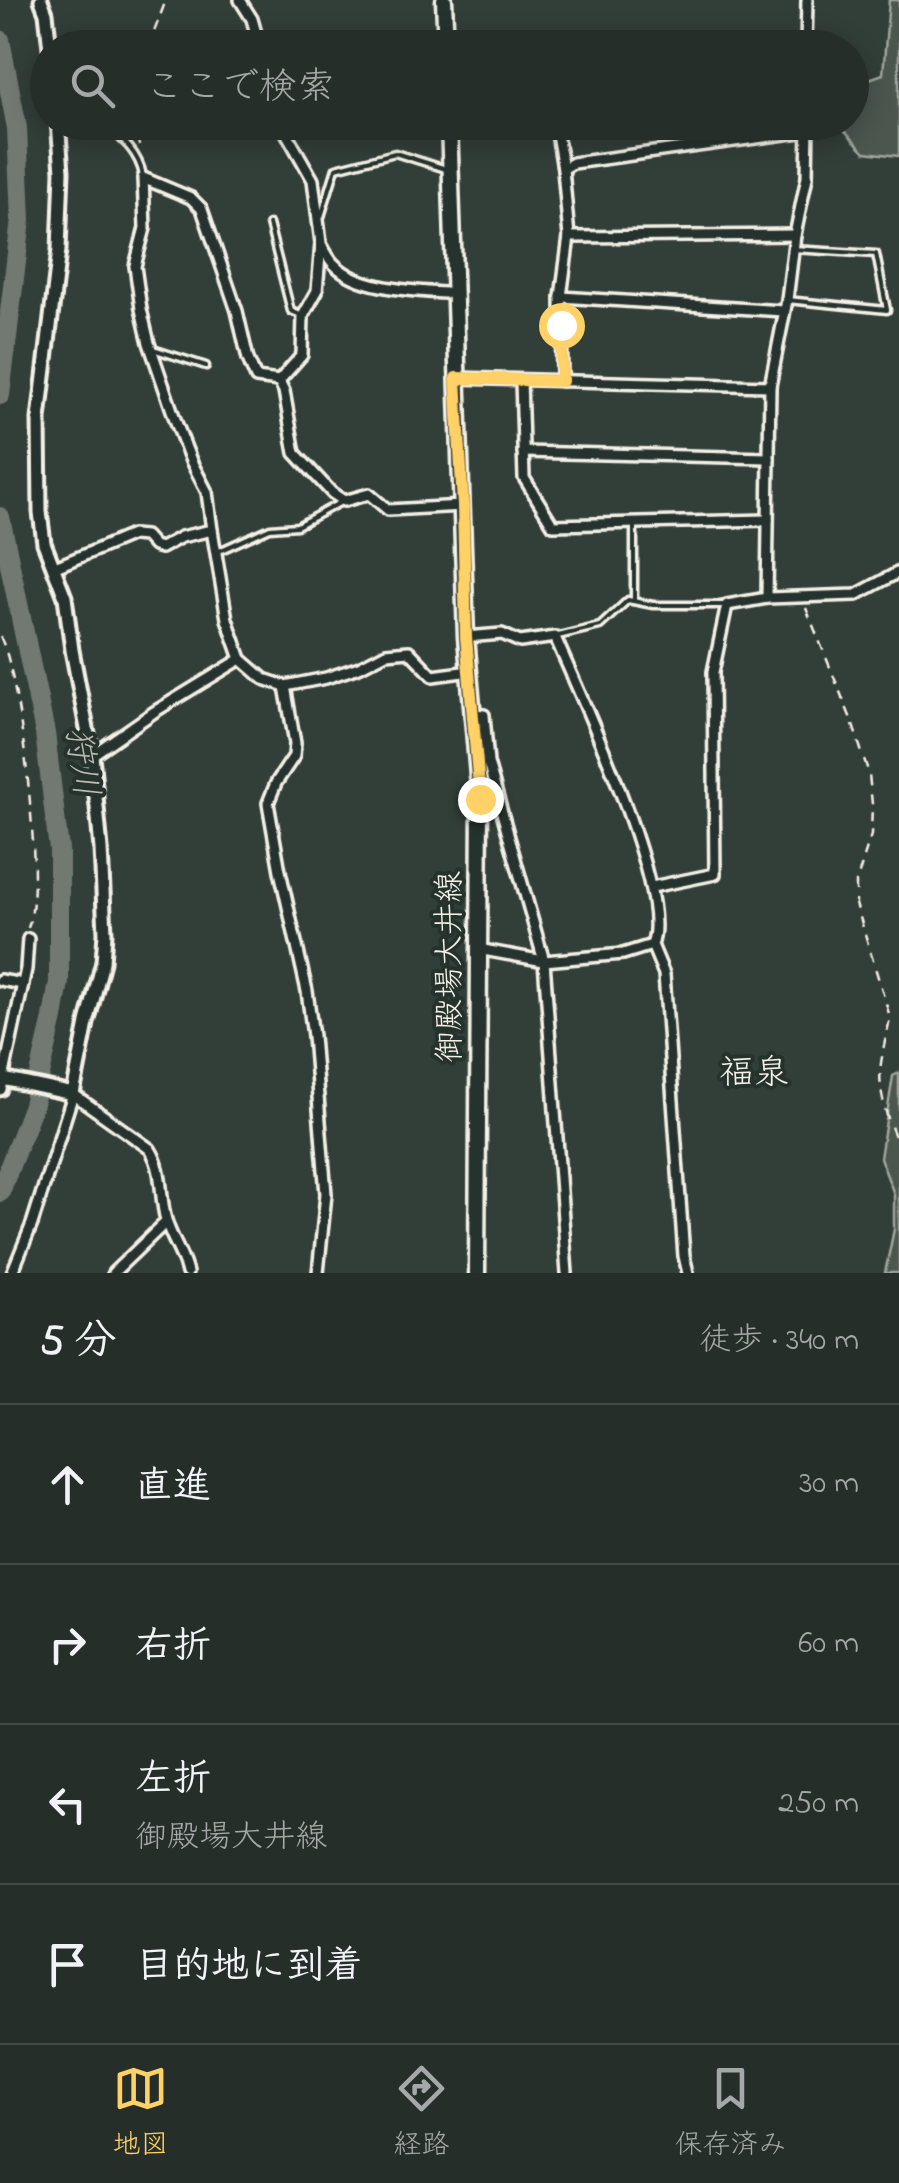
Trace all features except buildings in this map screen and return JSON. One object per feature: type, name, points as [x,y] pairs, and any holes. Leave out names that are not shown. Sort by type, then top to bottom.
[{"type":"main road","points":[[444,0],[445,30]]},
{"type":"main road","name":"御殿場大井線","points":[[450,140],[466,637],[480,799],[477,1273]]},
{"type":"street","points":[[41,0],[48,30]]},
{"type":"street","points":[[240,0],[255,30]]},
{"type":"street","points":[[806,30],[807,0]]},
{"type":"street","points":[[12,1273],[32,1224],[73,1094],[103,962],[105,932],[92,755],[66,597],[44,543],[40,512],[39,419],[58,250],[59,140]]},
{"type":"street","points":[[280,381],[302,355],[303,316],[317,291],[321,243],[312,180],[290,140]]},
{"type":"street","points":[[558,140],[569,237],[561,297],[562,381]]},
{"type":"street","points":[[563,169],[573,163],[723,140]]},
{"type":"street","points":[[768,598],[770,386],[807,178],[808,140]]},
{"type":"street","points":[[280,381],[256,378],[202,209],[190,198],[143,178],[145,228],[135,266],[140,309],[191,462],[207,492],[227,618],[241,660],[264,679],[285,686],[360,667],[386,653],[409,651],[433,676],[470,671]]},
{"type":"street","points":[[569,237],[795,235]]},
{"type":"street","points":[[321,243],[332,264],[352,278],[381,286],[456,294]]},
{"type":"street","points":[[561,297],[786,306]]},
{"type":"street","points":[[456,378],[770,386]]},
{"type":"street","points":[[520,380],[524,478],[553,525],[768,520]]},
{"type":"street","points":[[280,381],[295,453],[332,494],[344,500],[369,494],[388,510],[463,506]]},
{"type":"street","points":[[523,452],[769,458]]},
{"type":"street","points":[[53,568],[132,536],[144,536],[160,548],[181,537],[212,530]]},
{"type":"street","points":[[652,887],[715,874],[713,672],[727,605],[768,598],[856,595],[899,572]]},
{"type":"street","points":[[466,637],[502,634],[520,642],[555,637],[632,822],[652,887],[656,935],[652,945],[664,974],[688,1273]]},
{"type":"street","points":[[92,755],[241,660]]},
{"type":"street","points":[[285,686],[294,756],[268,802],[313,1036],[326,1194],[318,1273]]},
{"type":"street","points":[[473,714],[484,716],[488,764],[544,962],[567,1273]]},
{"type":"street","points":[[28,933],[23,984],[1,1082],[73,1094],[150,1149],[158,1161],[166,1222],[187,1273]]},
{"type":"street","points":[[478,949],[544,962],[623,954],[652,945]]},
{"type":"street","points":[[0,980],[23,984]]},
{"type":"street","points":[[113,1273],[166,1222]]},
{"type":"lane","points":[[122,140],[140,160],[143,178]]},
{"type":"lane","points":[[319,226],[336,168],[395,153],[451,170]]},
{"type":"lane","points":[[269,224],[291,311],[303,316]]},
{"type":"lane","points":[[786,306],[887,310],[876,254],[793,249]]},
{"type":"lane","points":[[151,349],[206,366]]},
{"type":"lane","points":[[214,553],[270,528],[297,526],[344,500]]},
{"type":"lane","points":[[634,523],[634,602]]},
{"type":"lane","points":[[555,637],[600,626],[628,600],[653,605],[727,605]]},
{"type":"path","points":[[155,30],[166,0]]},
{"type":"path","points":[[138,140],[140,160]]},
{"type":"path","points":[[802,597],[851,719],[868,774],[872,804],[870,835],[856,883],[856,904],[890,1017],[880,1061],[882,1102],[899,1144]]},
{"type":"path","points":[[0,636],[22,725],[30,794],[34,877],[28,933]]},
{"type":"shaded area","points":[[889,0],[899,0],[899,156],[865,152],[854,140],[869,140],[869,79],[883,74]]},
{"type":"shaded area","points":[[899,1073],[899,1273],[885,1273],[894,1229],[894,1194],[880,1158],[893,1076]]},
{"type":"waterway","name":"狩川","points":[[0,40],[17,128],[21,220],[0,395]]},
{"type":"waterway","name":"狩川","points":[[0,517],[45,733],[59,850],[59,982],[53,1018],[33,1105],[0,1192]]},
{"type":"district","name":"福泉","points":[[754,1074]]},
{"type":"route","points":[[480,799],[466,637],[456,378],[562,381],[561,325]]}]
